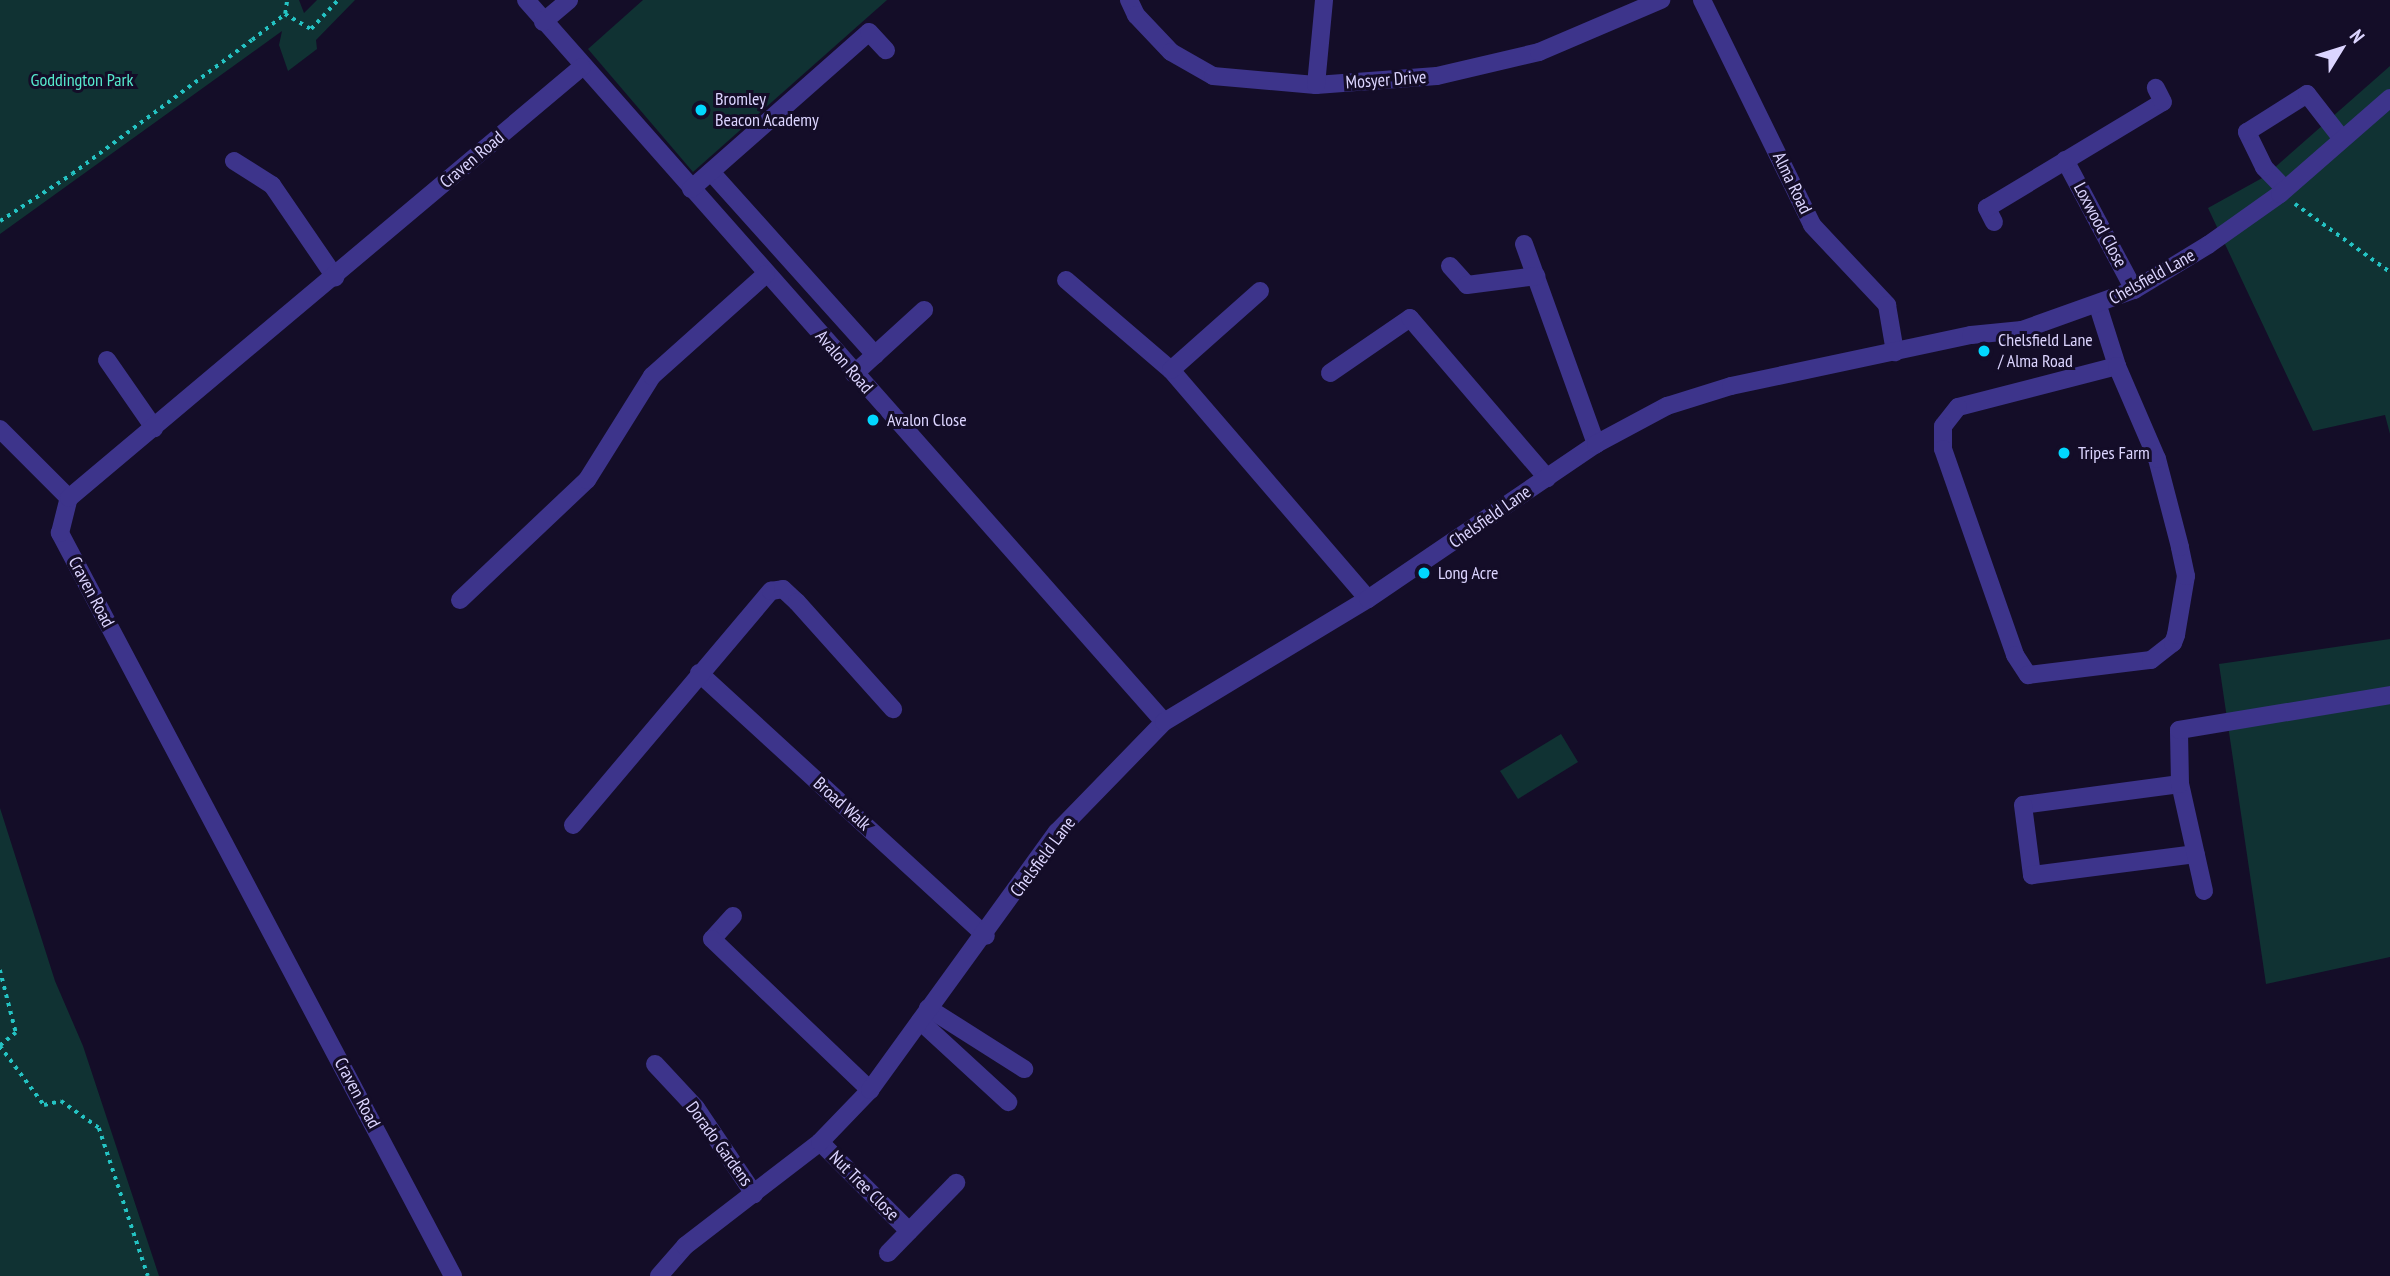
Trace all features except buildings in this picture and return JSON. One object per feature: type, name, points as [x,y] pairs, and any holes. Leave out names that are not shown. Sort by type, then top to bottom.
[{"type":"street","name":"Avalon Road","points":[[526,0],[582,67],[1164,722]]},
{"type":"street","points":[[543,22],[569,0]]},
{"type":"street","name":"Mosyer Drive","points":[[1129,0],[1136,15],[1171,52],[1213,76],[1316,85],[1437,76],[1539,52],[1661,0]]},
{"type":"street","points":[[1316,85],[1324,0]]},
{"type":"street","name":"Alma Road","points":[[1702,0],[1812,225],[1887,305],[1895,352]]},
{"type":"street","points":[[691,189],[869,32],[886,50]]},
{"type":"street","name":"Craven Road","points":[[453,1276],[60,533],[69,498],[582,67]]},
{"type":"street","points":[[1994,222],[1987,208],[2162,102],[2156,88]]},
{"type":"street","points":[[2283,191],[2264,167],[2247,132],[2307,94],[2342,139]]},
{"type":"street","name":"Chelsfield Lane","points":[[659,1276],[685,1246],[820,1142],[870,1090],[986,936],[1057,832],[1164,722],[1368,599],[1597,444],[1667,405],[1731,386],[1895,352],[2022,330],[2098,306],[2134,290],[2208,246],[2283,191],[2390,98]]},
{"type":"street","name":"Loxwood Close","points":[[2065,160],[2134,290]]},
{"type":"street","points":[[234,161],[271,185],[335,277]]},
{"type":"street","points":[[711,172],[875,355]]},
{"type":"street","points":[[1524,244],[1597,444]]},
{"type":"street","points":[[1450,266],[1467,285],[1536,276]]},
{"type":"street","points":[[460,600],[587,480],[652,376],[766,274]]},
{"type":"street","points":[[1066,280],[1171,370],[1368,599]]},
{"type":"street","points":[[1171,370],[1260,291]]},
{"type":"street","points":[[2098,306],[2117,366],[2157,459],[2180,547],[2186,576],[2176,635],[2158,656],[2129,666],[2028,675],[2015,655],[1943,449],[1943,426],[1958,407],[2117,366]]},
{"type":"street","points":[[854,374],[924,310]]},
{"type":"street","points":[[1331,373],[1410,318],[1547,478]]},
{"type":"street","points":[[107,360],[154,428]]},
{"type":"street","points":[[0,429],[69,498]]},
{"type":"street","points":[[573,825],[771,591],[783,589],[797,602],[893,709]]},
{"type":"street","name":"Broad Walk","points":[[699,673],[986,936]]},
{"type":"street","points":[[2204,891],[2180,784],[2179,730],[2390,695]]},
{"type":"street","points":[[2180,784],[2023,805],[2032,875],[2196,854]]},
{"type":"street","points":[[733,916],[712,939],[870,1090]]},
{"type":"street","points":[[924,1015],[1024,1069]]},
{"type":"street","points":[[924,1015],[1008,1102]]},
{"type":"street","name":"Dorado Gardens","points":[[655,1065],[696,1108],[754,1194]]},
{"type":"street","name":"Nut Tree Close","points":[[820,1142],[909,1231]]},
{"type":"street","name":"Nut Tree Close","points":[[888,1253],[956,1183]]},
{"type":"path","points":[[0,220],[72,174],[285,15],[287,0]]},
{"type":"path","points":[[285,15],[311,29],[338,0]]},
{"type":"path","points":[[2283,191],[2390,272]]},
{"type":"path","points":[[0,970],[16,1032],[1,1046],[44,1105],[61,1101],[99,1128],[148,1276]]},
{"type":"green space","name":"Goddington Park","points":[[0,0],[299,0],[304,13],[317,0],[355,0],[316,40],[317,49],[288,71],[279,45],[282,31],[0,234]]},
{"type":"green space","name":"Bromley Beacon Academy","points":[[643,0],[887,0],[693,172],[588,49]]},
{"type":"green space","points":[[2390,66],[2390,434],[2385,415],[2313,431],[2208,208],[2264,177]]},
{"type":"green space","points":[[2390,639],[2390,957],[2266,984],[2219,664]]},
{"type":"green space","points":[[1561,734],[1578,762],[1518,799],[1500,771]]},
{"type":"green space","points":[[0,808],[55,981],[83,1046],[159,1276],[0,1276]]},
{"type":"place","name":"Bromley Beacon Academy","points":[[701,110]]},
{"type":"place","name":"Chelsfield Lane / Alma Road","points":[[1984,351]]},
{"type":"place","name":"Avalon Close","points":[[873,420]]},
{"type":"place","name":"Tripes Farm","points":[[2064,453]]},
{"type":"place","name":"Long Acre","points":[[1424,573]]}]
